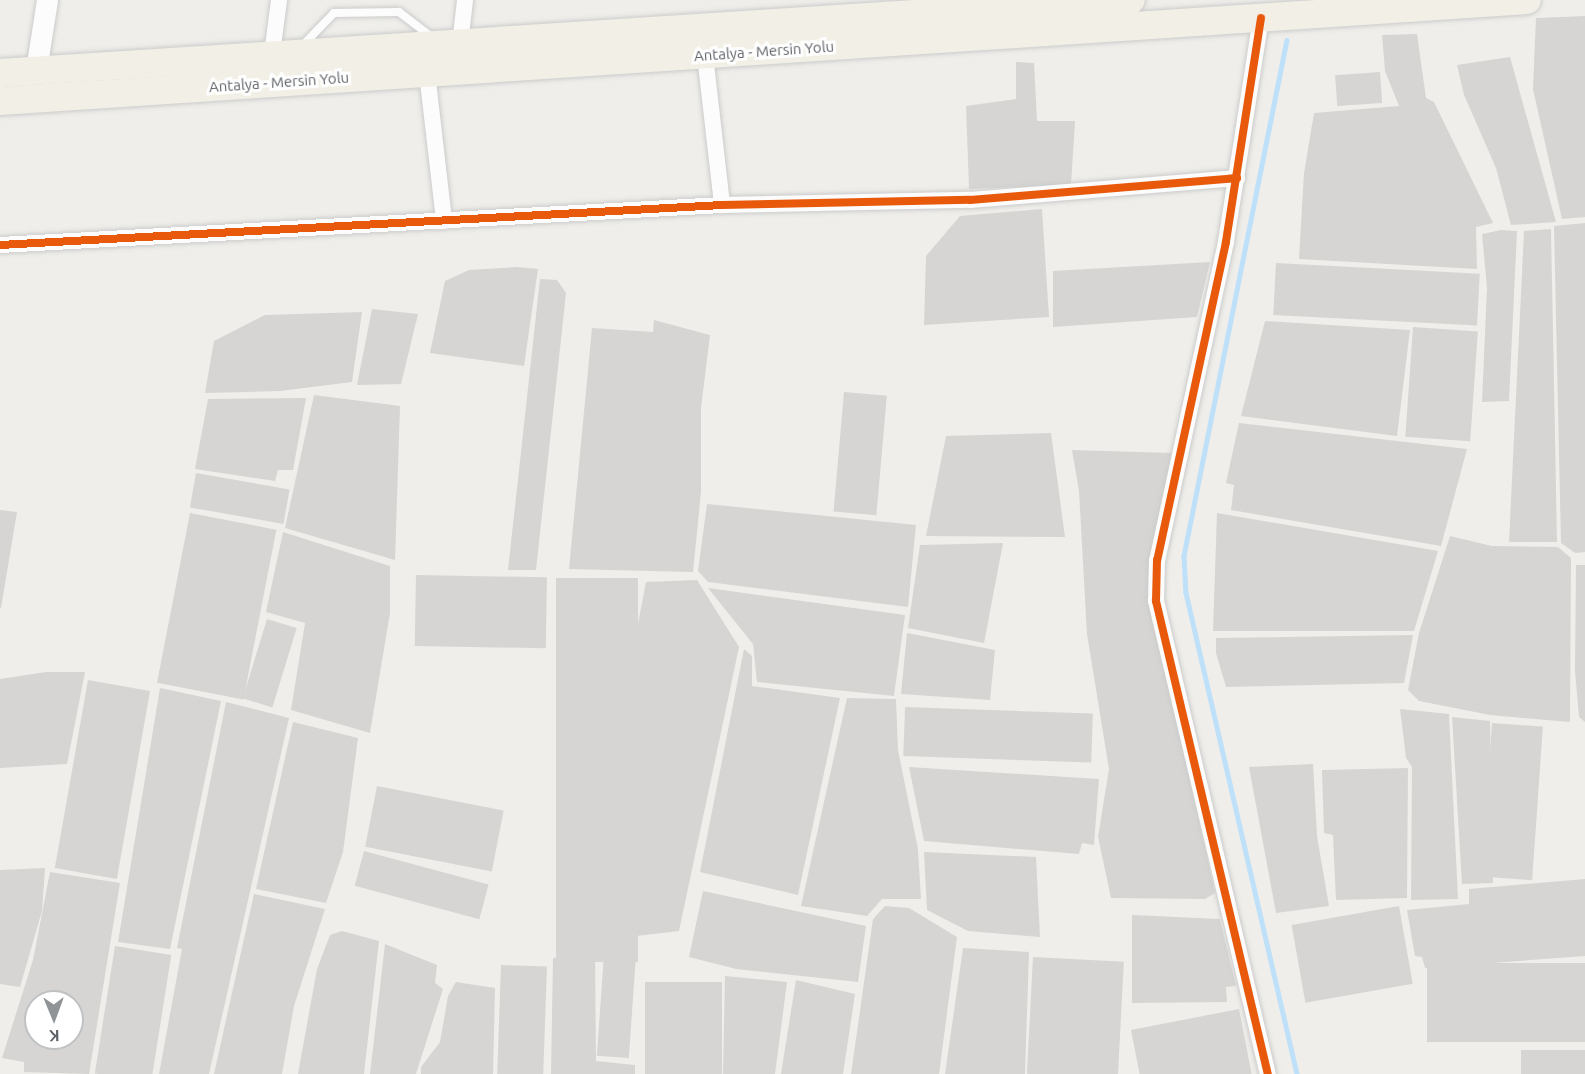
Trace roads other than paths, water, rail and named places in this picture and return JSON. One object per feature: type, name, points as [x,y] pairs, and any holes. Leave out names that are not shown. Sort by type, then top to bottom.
[{"type":"highway","name":"Antalya - Mersin Yolu","points":[[0,73],[283,53],[452,44],[938,6],[1131,0]]},
{"type":"highway","name":"Antalya - Mersin Yolu","points":[[0,101],[1527,0]]},
{"type":"highway","points":[[271,83],[283,53]]},
{"type":"highway","points":[[0,78],[36,70]]},
{"type":"street","points":[[36,70],[47,0]]},
{"type":"street","points":[[279,0],[283,53]]},
{"type":"street","points":[[452,44],[465,0]]},
{"type":"street","points":[[1261,18],[1237,178],[1157,560],[1156,602],[1268,1074]]},
{"type":"street","points":[[705,55],[722,205]]},
{"type":"street","points":[[427,73],[444,221]]},
{"type":"street","points":[[0,245],[722,205],[970,200],[1237,178]]},
{"type":"lane","points":[[283,53],[334,13],[399,12],[452,44]]},
{"type":"waterway","points":[[1287,40],[1184,556],[1186,593],[1297,1074]]}]
